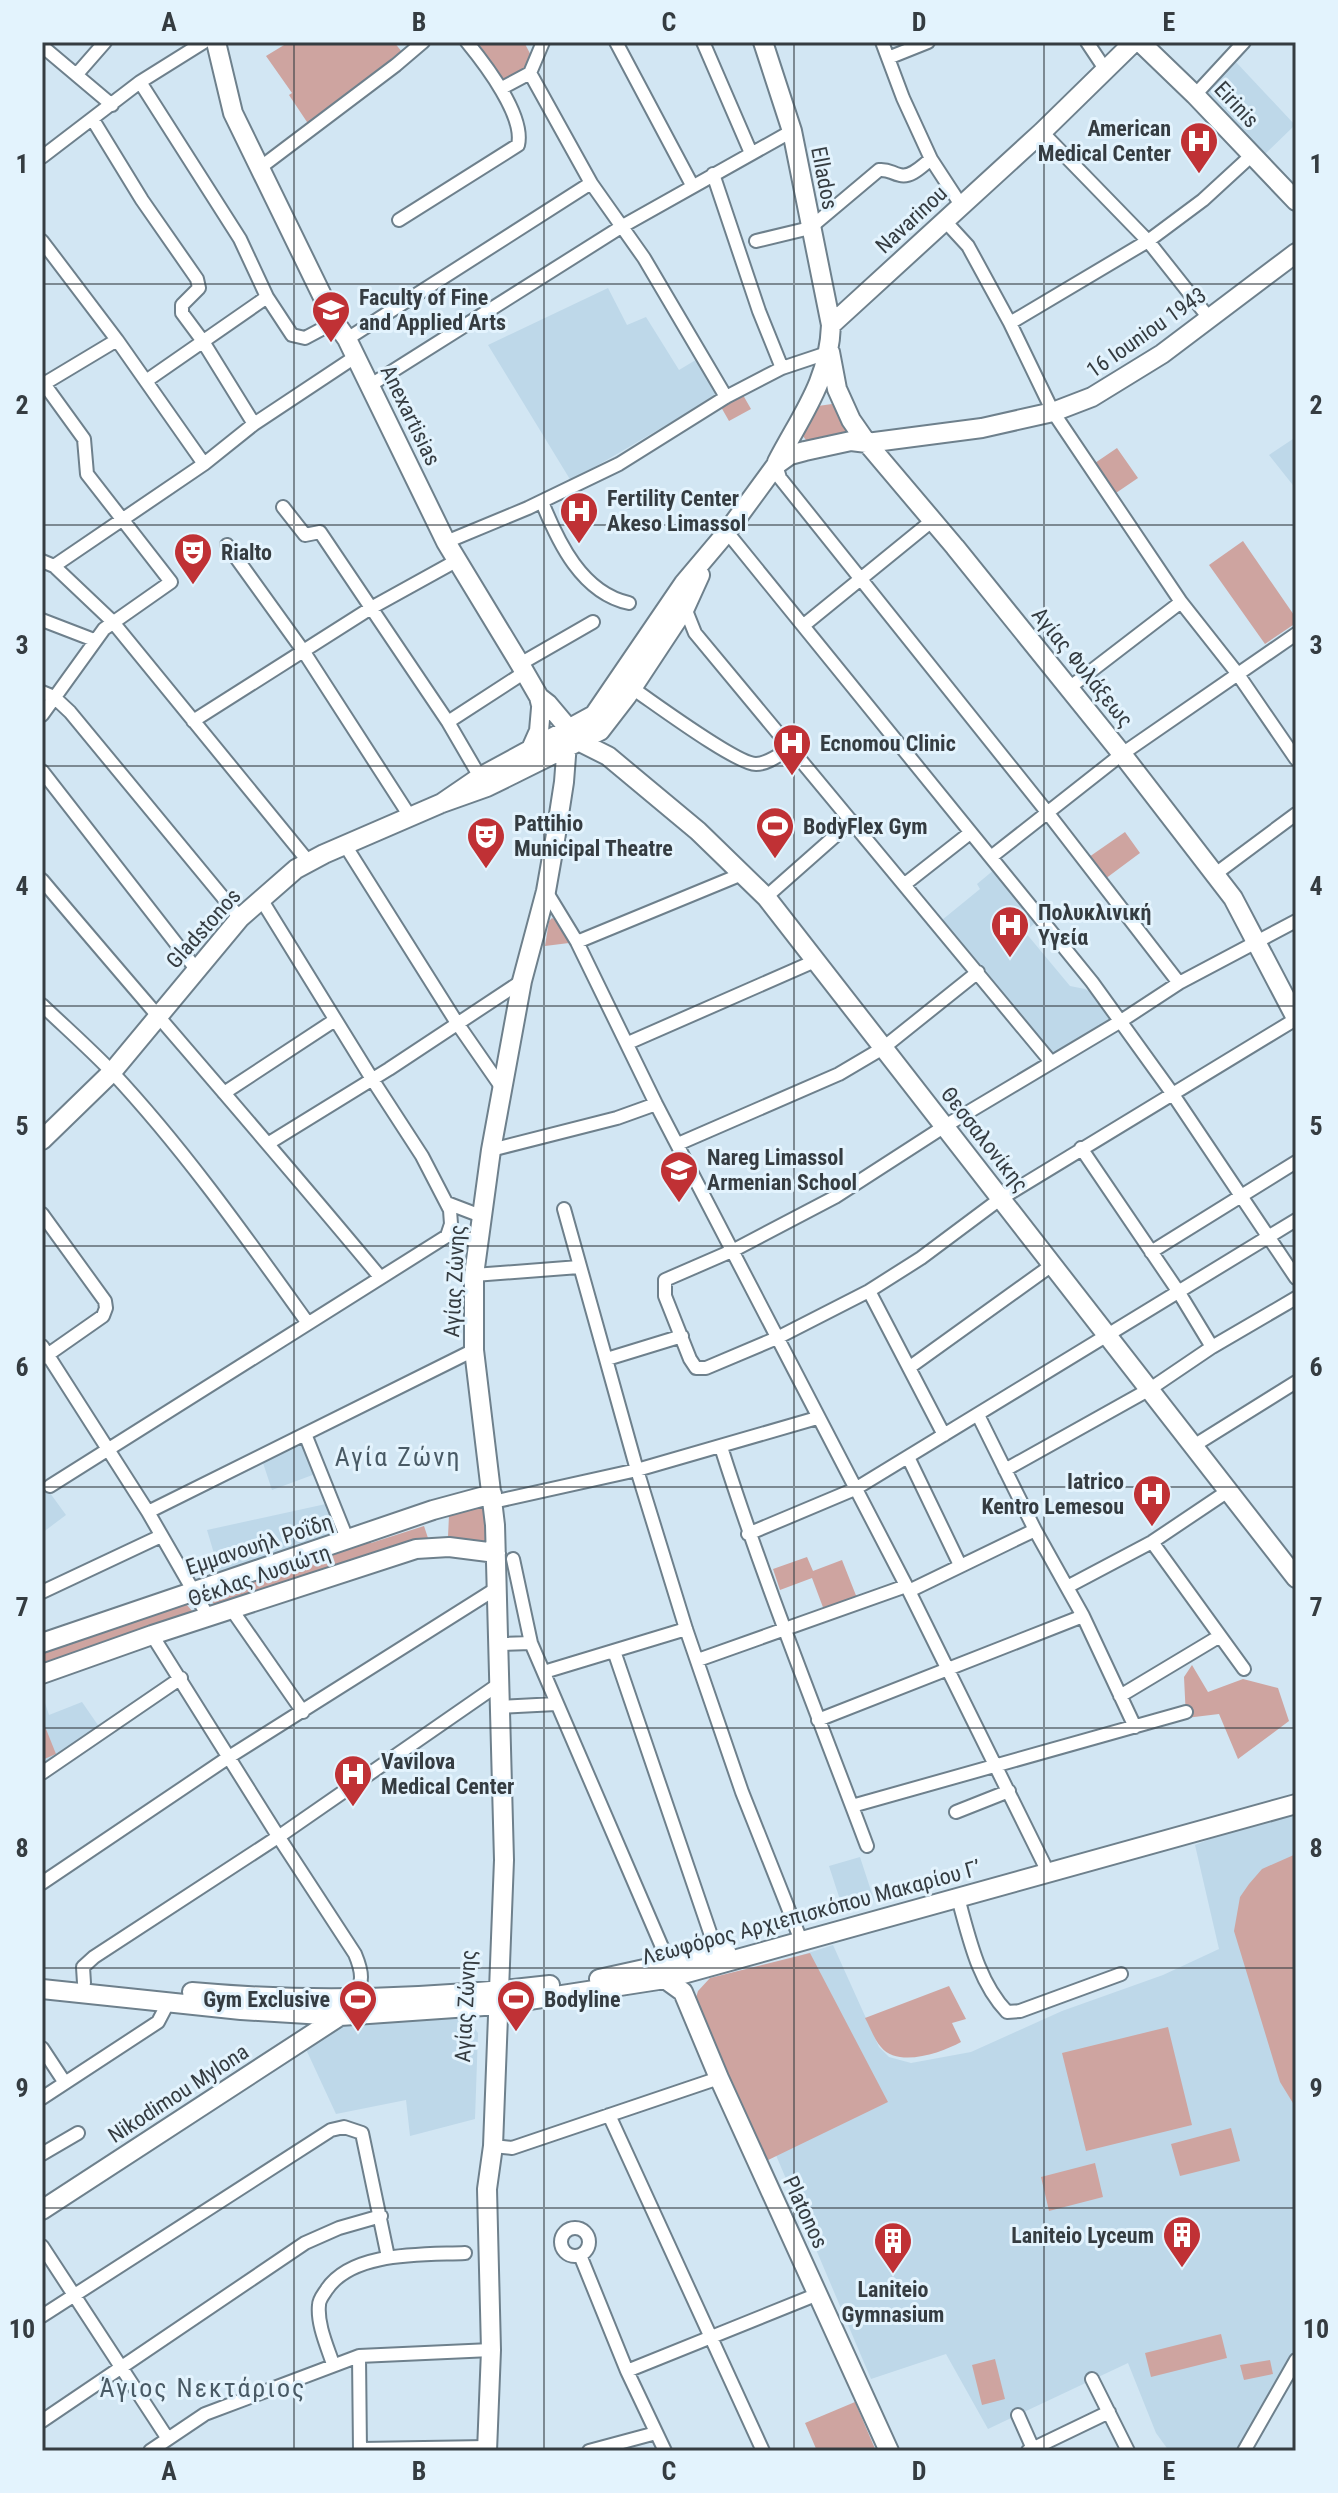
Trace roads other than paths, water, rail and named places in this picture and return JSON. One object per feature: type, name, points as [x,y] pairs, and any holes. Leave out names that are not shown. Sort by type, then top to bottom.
[{"type":"main road","name":"Ellados","points":[[763,42],[792,131],[831,325]]},
{"type":"main road","name":"Navarinou","points":[[831,325],[1042,132],[1134,42]]},
{"type":"main road","name":"Eirinis","points":[[1140,42],[1296,201]]},
{"type":"main road","name":"Anexartisias","points":[[221,47],[233,113],[335,322],[347,339],[456,561],[523,668],[540,703],[548,704],[567,739]]},
{"type":"main road","name":"16 Iouniou 1943","points":[[867,443],[974,429],[1053,412],[1092,397],[1162,354],[1296,253]]},
{"type":"main road","points":[[776,465],[817,388],[830,352],[831,325]]},
{"type":"main road","name":"Αγίας Φυλάξεως","points":[[830,352],[833,375],[843,404],[867,443],[1069,688],[1233,898],[1296,1018]]},
{"type":"main road","points":[[776,465],[790,455],[805,451],[851,441],[867,443]]},
{"type":"main road","name":"Gladstonos","points":[[567,739],[600,709],[684,583],[727,532],[776,465]]},
{"type":"main road","name":"Gladstonos","points":[[442,803],[480,777],[567,739],[600,731],[685,608],[697,583],[703,560]]},
{"type":"main road","points":[[540,703],[535,755],[555,763],[564,782]]},
{"type":"main road","points":[[564,782],[573,763],[580,758],[608,756],[602,747],[600,731]]},
{"type":"main road","name":"Θεσσαλονίκης","points":[[567,739],[608,756],[698,831],[766,897],[1296,1578]]},
{"type":"main road","name":"Αγίας Ζώνης","points":[[488,2174],[482,2150],[504,1860],[497,1588],[505,1556],[492,1498],[474,1350],[474,1275],[491,1150],[522,981],[546,891],[564,782],[567,739]]},
{"type":"main road","name":"Gladstonos","points":[[42,1140],[112,1072],[240,918],[277,883],[308,861],[442,803],[487,787],[535,755]]},
{"type":"main road","name":"Εμμανουήλ Ροΐδη","points":[[42,1643],[433,1510],[492,1498]]},
{"type":"main road","points":[[433,1510],[433,1547]]},
{"type":"main road","name":"Θέκλας Λυσιώτη","points":[[42,1674],[382,1558],[433,1547],[505,1556]]},
{"type":"main road","name":"Λεωφόρος Αρχιεπισκόπου Μακαρίου Γ’","points":[[669,1970],[691,1972],[958,1898],[1296,1796]]},
{"type":"main road","name":"Λεωφόρος Αρχιεπισκόπου Μακαρίου Γ’","points":[[42,1989],[241,2010],[340,2016],[494,1999],[669,1970],[717,1953],[1044,1864],[1296,1804]]},
{"type":"main road","points":[[669,1970],[683,1992]]},
{"type":"main road","points":[[683,1992],[691,1972]]},
{"type":"main road","name":"Λεωφόρος Αρχιεπισκόπου Μακαρίου Γ’","points":[[42,1978],[244,1997],[494,1999]]},
{"type":"main road","name":"Platonos","points":[[683,1992],[889,2451]]},
{"type":"main road","name":"Αγίας Ζώνης","points":[[487,2449],[491,2350],[488,2174],[493,2146],[494,1999]]},
{"type":"main road","points":[[294,2013],[301,2030],[294,2046]]},
{"type":"main road","name":"Nikodimou Mylona","points":[[42,2210],[340,2016]]},
{"type":"street","points":[[77,74],[105,42]]},
{"type":"street","points":[[42,157],[140,82],[204,42]]},
{"type":"street","points":[[261,167],[423,42]]},
{"type":"street","points":[[399,220],[518,145],[520,136],[502,88],[467,42]]},
{"type":"street","points":[[502,88],[530,73],[543,42]]},
{"type":"street","points":[[616,42],[692,185]]},
{"type":"street","points":[[703,42],[751,153]]},
{"type":"street","points":[[882,42],[931,159],[961,205]]},
{"type":"street","points":[[888,58],[928,42]]},
{"type":"street","points":[[1087,42],[1105,69]]},
{"type":"street","points":[[1195,95],[1244,42]]},
{"type":"street","points":[[42,46],[112,105]]},
{"type":"street","points":[[530,73],[591,183],[644,258],[726,397]]},
{"type":"street","points":[[140,82],[240,239],[267,297],[292,335],[305,338],[335,322]]},
{"type":"street","points":[[93,120],[142,200],[197,279],[199,288],[182,305],[182,313],[254,424]]},
{"type":"street","points":[[369,386],[621,227],[792,131]]},
{"type":"street","points":[[1042,132],[1148,241],[1209,318]]},
{"type":"street","points":[[1010,323],[1148,241],[1203,200],[1252,155]]},
{"type":"street","points":[[756,241],[810,228],[879,170],[910,175],[931,159]]},
{"type":"street","points":[[713,174],[759,311],[782,368]]},
{"type":"street","points":[[347,339],[591,183]]},
{"type":"street","points":[[945,221],[968,246],[1053,412],[1181,602],[1237,673],[1296,759]]},
{"type":"street","points":[[42,241],[117,340],[204,464]]},
{"type":"street","points":[[146,381],[267,297]]},
{"type":"street","points":[[42,715],[48,694],[112,621],[171,582],[87,474],[84,439],[43,383],[117,340]]},
{"type":"street","points":[[446,542],[542,502],[619,464],[726,397],[782,368],[830,352]]},
{"type":"street","points":[[308,861],[112,621],[48,564],[122,520],[204,464],[254,424],[355,357]]},
{"type":"street","points":[[776,465],[780,478],[1047,812],[1179,983]]},
{"type":"street","points":[[542,502],[549,520],[581,574],[618,601],[629,603]]},
{"type":"street","points":[[283,507],[305,535],[320,532],[448,722],[480,777]]},
{"type":"street","points":[[804,625],[933,520]]},
{"type":"street","points":[[727,532],[1121,1021],[1296,1278]]},
{"type":"street","points":[[227,545],[304,652],[411,818]]},
{"type":"street","points":[[193,721],[371,608],[456,561]]},
{"type":"street","points":[[1069,688],[1181,602]]},
{"type":"street","points":[[685,608],[695,633],[1051,1062]]},
{"type":"street","points":[[42,620],[94,640]]},
{"type":"street","points":[[448,722],[593,622]]},
{"type":"street","points":[[666,633],[695,633]]},
{"type":"street","points":[[991,857],[1122,754],[1296,634]]},
{"type":"street","points":[[632,688],[689,728],[748,762],[762,763],[790,748]]},
{"type":"street","points":[[48,694],[70,712],[240,918]]},
{"type":"street","points":[[42,771],[196,969]]},
{"type":"street","points":[[1214,875],[1296,814]]},
{"type":"street","points":[[766,897],[852,821]]},
{"type":"street","points":[[905,884],[970,833]]},
{"type":"street","points":[[345,845],[457,1023],[502,1088]]},
{"type":"street","points":[[577,942],[742,874]]},
{"type":"street","points":[[42,880],[380,1277]]},
{"type":"street","points":[[546,891],[577,942],[656,1104],[908,1588],[1044,1864]]},
{"type":"street","points":[[261,899],[422,1156],[447,1203],[451,1224],[447,1236]]},
{"type":"street","points":[[1296,921],[1179,983],[835,1197],[734,1250],[667,1279],[665,1296],[690,1359],[696,1368],[709,1367],[777,1338],[869,1291],[921,1258],[1000,1199],[1296,1018]]},
{"type":"street","points":[[628,1043],[815,961]]},
{"type":"street","points":[[678,1144],[839,1074],[883,1048],[978,972]]},
{"type":"street","points":[[269,1143],[522,981]]},
{"type":"street","points":[[42,1005],[112,1072],[207,1187],[307,1322]]},
{"type":"street","points":[[224,1093],[335,1020]]},
{"type":"street","points":[[491,1150],[617,1118],[656,1104]]},
{"type":"street","points":[[1081,1148],[1212,1347]]},
{"type":"street","points":[[1151,1252],[1296,1162]]},
{"type":"street","points":[[447,1203],[481,1216]]},
{"type":"street","points":[[564,1209],[637,1470],[686,1629],[742,1792],[798,1933]]},
{"type":"street","points":[[42,1214],[105,1301],[106,1308],[103,1316],[44,1353],[148,1512],[209,1618]]},
{"type":"street","points":[[748,1534],[855,1489],[1296,1220]]},
{"type":"street","points":[[50,1486],[447,1236],[460,1236],[478,1242]]},
{"type":"street","points":[[910,1367],[1052,1265]]},
{"type":"street","points":[[474,1275],[579,1267]]},
{"type":"street","points":[[869,1291],[944,1435]]},
{"type":"street","points":[[1005,1470],[1150,1389],[1212,1347],[1296,1298]]},
{"type":"street","points":[[607,1359],[682,1336]]},
{"type":"street","points":[[148,1512],[474,1350]]},
{"type":"street","points":[[1195,1445],[1296,1382]]},
{"type":"street","points":[[978,1415],[1035,1530],[1083,1616],[1135,1727]]},
{"type":"street","points":[[492,1498],[637,1470],[817,1418]]},
{"type":"street","points":[[305,1434],[348,1541]]},
{"type":"street","points":[[721,1447],[748,1534],[867,1846]]},
{"type":"street","points":[[908,1457],[960,1565]]},
{"type":"street","points":[[1067,1587],[1152,1542],[1228,1491]]},
{"type":"street","points":[[698,1660],[908,1588],[1035,1530]]},
{"type":"street","points":[[42,1592],[161,1536]]},
{"type":"street","points":[[1152,1542],[1244,1669]]},
{"type":"street","points":[[505,1556],[531,1643],[665,1954],[669,1970]]},
{"type":"street","points":[[42,1883],[229,1757],[497,1588]]},
{"type":"street","points":[[232,1610],[303,1712]]},
{"type":"street","points":[[818,1720],[1083,1616]]},
{"type":"street","points":[[544,1672],[686,1629]]},
{"type":"street","points":[[152,1635],[355,1954],[363,1982],[355,2000]]},
{"type":"street","points":[[1120,1696],[1220,1636]]},
{"type":"street","points":[[498,1644],[531,1643]]},
{"type":"street","points":[[614,1651],[717,1953]]},
{"type":"street","points":[[42,1773],[181,1678]]},
{"type":"street","points":[[84,1983],[83,1967],[94,1957],[278,1836],[499,1684]]},
{"type":"street","points":[[499,1707],[556,1704]]},
{"type":"street","points":[[852,1806],[1186,1712]]},
{"type":"street","points":[[956,1812],[1009,1791]]},
{"type":"street","points":[[958,1898],[976,1959],[999,2004],[1007,2012],[1020,2011],[1121,1974]]},
{"type":"street","points":[[42,2098],[158,2022],[169,2001]]},
{"type":"street","points":[[42,2048],[65,2083]]},
{"type":"street","points":[[493,2146],[512,2148],[719,2078]]},
{"type":"street","points":[[609,2115],[763,2451]]},
{"type":"street","points":[[42,2316],[331,2130],[344,2127],[362,2133],[388,2257]]},
{"type":"street","points":[[42,2154],[78,2133]]},
{"type":"street","points":[[42,2421],[305,2243],[339,2228],[381,2216]]},
{"type":"street","points":[[42,2246],[168,2439]]},
{"type":"street","points":[[333,2364],[320,2320],[319,2301],[335,2277],[357,2266],[388,2257],[465,2253]]},
{"type":"street","points":[[580,2255],[627,2371],[665,2451]]},
{"type":"street","points":[[627,2371],[818,2294]]},
{"type":"street","points":[[150,2451],[205,2414],[359,2356],[491,2350]]},
{"type":"street","points":[[359,2356],[360,2450],[487,2449]]},
{"type":"street","points":[[1244,2451],[1296,2360]]},
{"type":"street","points":[[1092,2379],[1128,2451]]},
{"type":"street","points":[[1018,2415],[1031,2450],[1109,2412]]},
{"type":"street","points":[[589,2451],[656,2433]]},
{"type":"place","name":"American Medical Center","points":[[1199,175]]},
{"type":"place","name":"Faculty of Fine and Applied Arts","points":[[331,344]]},
{"type":"place","name":"Fertility Center Akeso Limassol","points":[[579,545]]},
{"type":"place","name":"Rialto","points":[[193,586]]},
{"type":"place","name":"Ecnomou Clinic","points":[[792,777]]},
{"type":"place","name":"BodyFlex Gym","points":[[775,860]]},
{"type":"place","name":"Pattihio Municipal Theatre","points":[[486,870]]},
{"type":"place","name":"Πολυκλινική Υγεία","points":[[1010,959]]},
{"type":"place","name":"Nareg Limassol Armenian School","points":[[679,1204]]},
{"type":"place","name":"Iatrico Kentro Lemesou","points":[[1152,1528]]},
{"type":"place","name":"Vavilova Medical Center","points":[[353,1808]]},
{"type":"place","name":"Gym Exclusive","points":[[358,2033]]},
{"type":"place","name":"Bodyline","points":[[516,2033]]},
{"type":"place","name":"Laniteio Lyceum","points":[[1182,2269]]},
{"type":"place","name":"Laniteio Gymnasium","points":[[893,2275]]},
{"type":"district","name":"Αγία Ζώνη","points":[[398,1457]]},
{"type":"district","name":"Άγιος Νεκτάριος","points":[[203,2388]]}]
